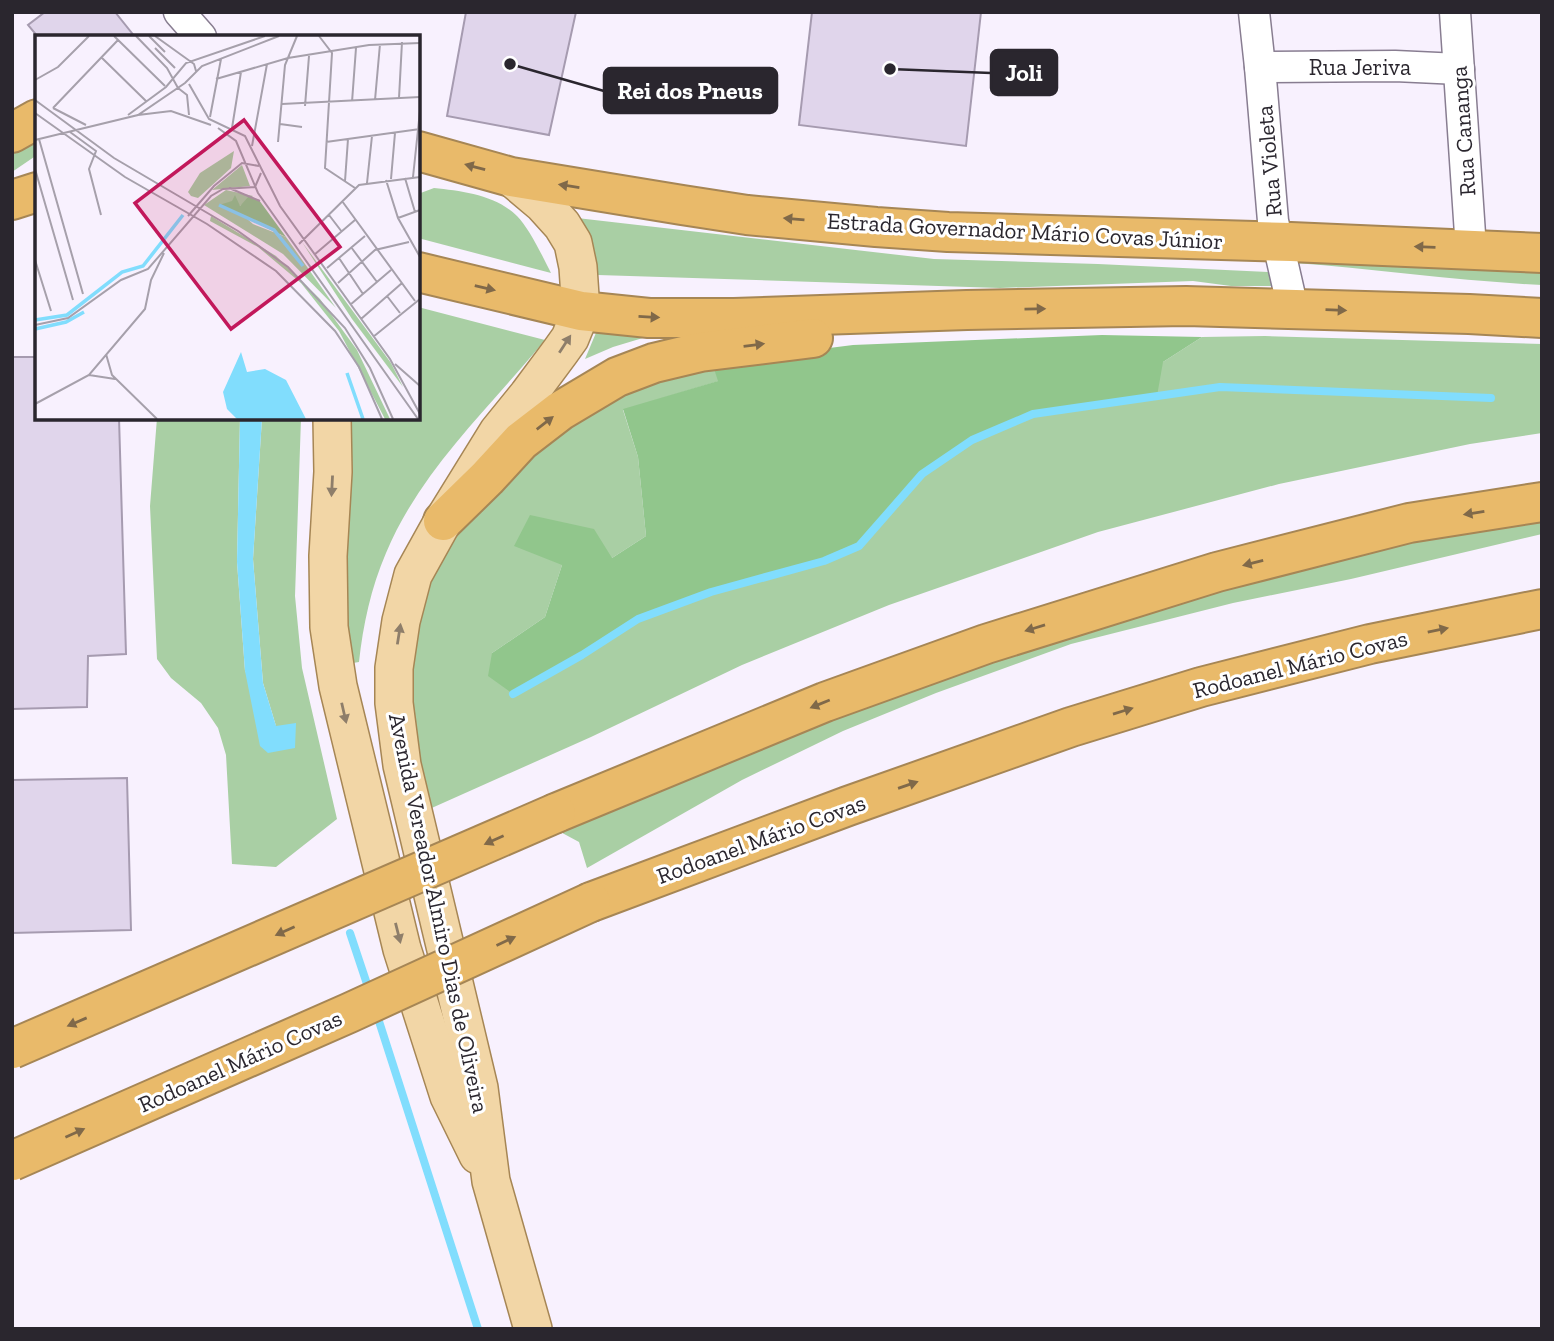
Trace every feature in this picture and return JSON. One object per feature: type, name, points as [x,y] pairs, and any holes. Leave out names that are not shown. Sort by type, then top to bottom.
[{"type":"highway","points":[[12,133],[35,120]]},
{"type":"highway","name":"Estrada Governador Mário Covas Júnior","points":[[425,158],[511,177],[747,215],[876,227],[948,232],[1542,253]]},
{"type":"highway","points":[[12,200],[35,192]]},
{"type":"highway","points":[[420,272],[581,311],[649,318],[1186,306],[1542,318]]},
{"type":"highway","points":[[443,521],[521,442],[560,411],[617,377],[654,363],[700,352],[832,335],[967,310]]},
{"type":"highway","points":[[12,1049],[556,813],[825,702],[986,644],[1217,572],[1409,523],[1542,502]]},
{"type":"highway","name":"Rodoanel Mário Covas","points":[[12,1161],[349,1013],[591,902],[848,806],[1084,723],[1201,687],[1370,644],[1542,609]]},
{"type":"main road","name":"Avenida Vereador Almiro Dias de Oliveira","points":[[511,177],[543,204],[562,225],[573,243],[578,267],[581,311],[570,338],[498,432],[413,575],[401,621],[394,668],[394,703],[402,765],[479,1088],[491,1181],[533,1329]]},
{"type":"main road","name":"Avenida Vereador Almiro Dias de Oliveira","points":[[332,420],[329,627],[338,686],[402,949],[449,1096],[491,1181]]},
{"type":"street","points":[[179,12],[199,35]]},
{"type":"street","name":"Rua Violeta","points":[[1254,12],[1273,222],[1293,309]]},
{"type":"street","name":"Rua Cananga","points":[[1455,12],[1471,249]]},
{"type":"street","name":"Rua Jeriva","points":[[1261,67],[1395,66],[1459,69]]},
{"type":"green space","points":[[35,134],[35,156],[12,172],[12,148]]},
{"type":"green space","points":[[434,188],[456,191],[478,195],[509,209],[526,228],[551,273],[420,239],[420,193]]},
{"type":"green space","points":[[577,218],[934,259],[1268,272],[1281,286],[1231,286],[1193,281],[1000,288],[598,275],[593,248]]},
{"type":"green space","points":[[1290,259],[1542,269],[1542,285],[1295,263]]},
{"type":"green space","points":[[420,308],[545,340],[458,441],[417,495],[400,523],[376,580],[365,620],[359,662],[347,664],[342,420],[420,420]]},
{"type":"green space","points":[[598,328],[656,334],[585,359]]},
{"type":"green space","points":[[1102,335],[1202,337],[1163,362],[1157,396],[1025,418],[972,440],[922,474],[859,546],[824,561],[711,592],[638,619],[513,694],[488,676],[492,653],[545,617],[562,565],[514,546],[530,515],[594,529],[612,558],[646,536],[638,457],[623,409],[718,381],[712,363],[853,345]]},
{"type":"green space","points":[[1265,336],[1542,344],[1542,433],[1470,444],[1279,484],[1098,532],[889,605],[742,665],[591,737],[425,811],[414,769],[410,667],[419,612],[436,555],[585,401],[712,363],[719,381],[623,410],[638,457],[646,536],[612,558],[562,565],[545,617],[492,653],[582,655],[638,619],[711,592],[859,546],[922,474],[972,440],[1163,362],[1202,337]]},
{"type":"green space","points":[[157,420],[240,420],[237,562],[245,671],[276,726],[263,683],[253,559],[262,420],[301,420],[295,596],[302,668],[337,819],[276,867],[232,864],[226,755],[218,728],[201,703],[171,678],[157,659],[150,506]]},
{"type":"green space","points":[[1542,491],[1542,534],[1351,579],[1233,603],[1071,644],[936,693],[843,731],[742,780],[587,868],[579,842],[553,828],[732,738]]},
{"type":"water","points":[[240,420],[262,420],[253,559],[263,683],[276,726],[296,723],[295,748],[268,753],[260,746],[245,671],[237,562]]},
{"type":"building","points":[[45,12],[115,12],[133,35],[36,35],[28,25]]},
{"type":"building","points":[[466,12],[576,12],[549,135],[447,116]]},
{"type":"building","points":[[812,12],[981,12],[966,146],[799,125]]},
{"type":"building","points":[[12,357],[35,357],[35,420],[119,420],[126,654],[88,656],[87,707],[12,709]]},
{"type":"building","points":[[127,778],[131,930],[12,933],[12,780]]},
{"type":"waterway","points":[[513,694],[638,619],[711,592],[824,561],[859,546],[922,474],[972,440],[1033,414],[1220,387],[1491,398]]},
{"type":"waterway","points":[[350,933],[370,993]]},
{"type":"waterway","points":[[376,1012],[478,1329]]},
{"type":"place","name":"Rei dos Pneus","points":[[510,64]]},
{"type":"place","name":"Joli","points":[[890,69]]}]
